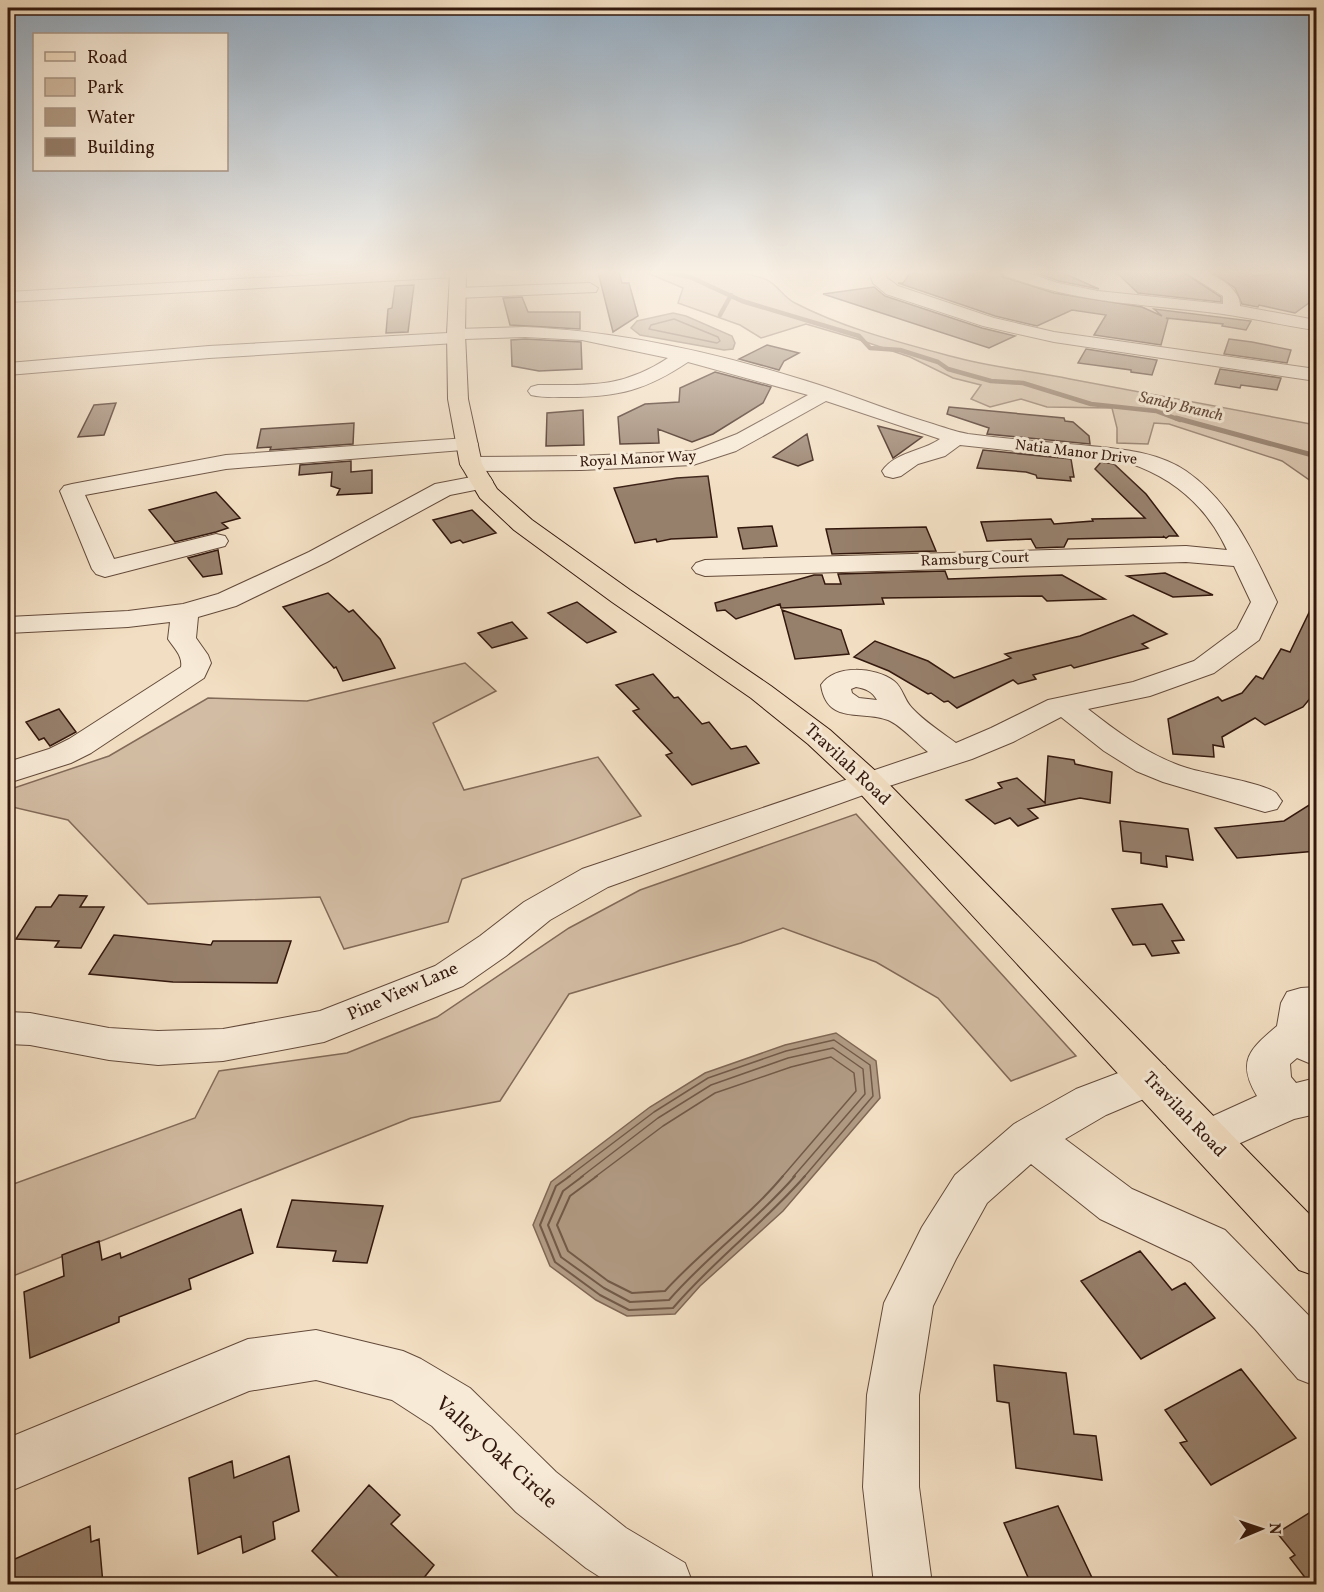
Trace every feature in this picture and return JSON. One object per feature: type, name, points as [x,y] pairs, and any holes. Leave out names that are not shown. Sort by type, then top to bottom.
[{"type":"main road","name":"Travilah Road","points":[[456,346],[458,399],[473,463],[488,493],[523,525],[621,596],[761,692],[819,737],[868,782],[1317,1254]]},
{"type":"street","name":"Natia Manor Drive","points":[[8,369],[300,346]]},
{"type":"street","name":"Natia Manor Drive","points":[[637,346],[711,361],[825,394],[956,438],[1132,457],[1162,467],[1178,476],[1201,497],[1230,531],[1245,559],[1264,602],[1249,634],[1204,666],[1140,690],[1064,705],[1002,735],[951,755],[868,782]]},
{"type":"street","points":[[1115,346],[1317,375]]},
{"type":"street","points":[[538,391],[614,389],[641,382],[684,356]]},
{"type":"street","name":"Royal Manor Way","points":[[473,463],[581,464],[693,458],[708,455],[747,438],[801,404],[825,394]]},
{"type":"street","points":[[893,471],[910,459],[938,452],[956,438]]},
{"type":"street","points":[[216,541],[105,569],[93,511],[72,491],[218,464],[473,463]]},
{"type":"street","points":[[8,625],[128,619],[185,612],[227,600],[318,557],[443,489],[473,463]]},
{"type":"street","points":[[137,501],[226,482],[218,464]]},
{"type":"street","name":"Ramsburg Court","points":[[705,568],[1186,554],[1245,559]]},
{"type":"street","points":[[8,772],[60,756],[80,746],[194,672],[198,665],[197,658],[182,639],[185,612]]},
{"type":"street","points":[[1064,705],[1131,755],[1147,764],[1234,789],[1265,801]]},
{"type":"street","points":[[898,712],[951,755]]},
{"type":"street","name":"Pine View Lane","points":[[8,1028],[30,1029],[109,1044],[158,1048],[223,1046],[324,1026],[449,976],[493,946],[537,911],[595,878],[868,782]]},
{"type":"street","points":[[1301,1099],[1270,1082],[1268,1058],[1310,1029]]},
{"type":"street","points":[[903,1584],[891,1487],[892,1395],[909,1303],[939,1243],[971,1189],[1030,1137],[1091,1101],[1150,1078]]},
{"type":"street","points":[[1207,1139],[1301,1099]]},
{"type":"street","points":[[1030,1137],[1116,1204],[1208,1246],[1317,1361]]},
{"type":"street","name":"Valley Oak Circle","points":[[8,1465],[248,1365],[316,1355],[403,1377],[451,1407],[536,1492],[606,1548],[664,1584]]},
{"type":"green space","points":[[878,346],[916,346],[995,366],[1316,425],[1316,489],[1315,484],[1282,461],[1169,424],[1154,423],[1148,444],[1117,443],[1117,428],[1112,408],[1047,407],[1021,399],[990,407],[971,399],[981,385],[953,378],[910,357]]},
{"type":"green space","points":[[465,663],[496,691],[433,723],[464,790],[598,757],[641,816],[462,879],[448,922],[344,949],[320,897],[148,904],[68,820],[8,806],[8,790],[109,756],[208,698],[307,701]]},
{"type":"green space","points":[[856,814],[1076,1056],[1011,1081],[938,998],[876,962],[783,928],[741,943],[569,994],[500,1101],[411,1118],[8,1278],[8,1186],[195,1118],[219,1071],[347,1053],[437,1017],[569,928],[640,890]]},
{"type":"water","points":[[703,346],[734,346],[733,349],[724,350]]},
{"type":"water","points":[[836,1033],[876,1061],[880,1098],[783,1211],[700,1286],[675,1314],[627,1316],[596,1300],[550,1266],[533,1225],[551,1182],[650,1107],[705,1073],[785,1045]]},
{"type":"building","points":[[511,346],[581,346],[582,369],[539,371],[512,366]]},
{"type":"building","points":[[764,346],[799,353],[784,361],[779,370],[739,359]]},
{"type":"building","points":[[1227,346],[1273,346],[1291,350],[1287,363],[1224,354]]},
{"type":"building","points":[[1086,349],[1157,360],[1152,375],[1078,363]]},
{"type":"building","points":[[1220,369],[1281,378],[1277,390],[1241,385],[1240,388],[1215,384]]},
{"type":"building","points":[[715,372],[771,387],[763,403],[713,434],[692,442],[658,429],[659,443],[620,444],[618,417],[645,404],[679,402],[680,388]]},
{"type":"building","points":[[116,403],[104,435],[78,437],[94,405]]},
{"type":"building","points":[[949,407],[1064,418],[1065,421],[1073,422],[1089,436],[1090,444],[987,434],[989,428],[947,414]]},
{"type":"building","points":[[583,410],[584,445],[546,446],[547,413]]},
{"type":"building","points":[[354,423],[353,444],[270,450],[271,447],[257,448],[261,429]]},
{"type":"building","points":[[878,426],[922,437],[893,458]]},
{"type":"building","points":[[807,434],[813,460],[798,466],[773,457]]},
{"type":"building","points":[[983,450],[1071,459],[1074,477],[1070,477],[1071,481],[1037,478],[1036,475],[1026,472],[977,468]]},
{"type":"building","points":[[351,461],[351,472],[372,470],[372,493],[337,495],[340,489],[331,486],[332,472],[299,475],[300,465]]},
{"type":"building","points":[[1101,462],[1114,464],[1146,494],[1178,536],[1068,539],[1064,547],[1036,548],[1031,539],[987,541],[981,522],[1051,519],[1054,524],[1093,521],[1092,519],[1145,518],[1095,469]]},
{"type":"building","points":[[708,476],[717,537],[671,539],[657,542],[656,539],[635,543],[614,488],[677,478]]},
{"type":"building","points":[[216,492],[240,518],[222,523],[228,528],[216,532],[175,542],[149,510]]},
{"type":"building","points":[[472,510],[496,533],[463,543],[460,540],[451,543],[433,520]]},
{"type":"building","points":[[772,526],[777,546],[743,549],[738,528]]},
{"type":"building","points":[[926,527],[936,551],[832,554],[826,529]]},
{"type":"building","points":[[218,550],[222,574],[203,577],[188,558]]},
{"type":"building","points":[[945,571],[948,579],[1062,575],[1105,599],[1047,601],[1042,596],[882,598],[884,604],[781,608],[780,604],[736,619],[725,610],[717,611],[715,603],[814,575],[822,575],[825,584],[841,584],[838,574]]},
{"type":"building","points":[[1165,573],[1213,595],[1173,597],[1127,576]]},
{"type":"building","points":[[328,593],[349,612],[353,610],[380,639],[395,668],[343,681],[336,667],[334,668],[283,607]]},
{"type":"building","points":[[1317,596],[1317,690],[1303,707],[1265,725],[1255,718],[1222,737],[1224,747],[1213,745],[1214,757],[1173,754],[1168,719],[1218,697],[1222,701],[1242,693],[1256,676],[1263,679],[1281,649],[1290,652]]},
{"type":"building","points":[[577,602],[616,632],[587,643],[548,613]]},
{"type":"building","points":[[782,610],[841,630],[849,654],[795,659]]},
{"type":"building","points":[[1133,615],[1167,634],[1142,644],[1148,648],[1074,668],[1071,665],[1033,675],[1036,679],[1018,684],[1013,680],[957,708],[948,701],[944,702],[931,693],[928,694],[889,671],[854,657],[875,641],[928,661],[954,678],[1011,658],[1005,654],[1080,636]]},
{"type":"building","points":[[512,622],[527,638],[492,648],[478,633]]},
{"type":"building","points":[[653,674],[702,724],[709,722],[731,749],[746,746],[759,763],[692,785],[666,755],[672,753],[633,711],[639,709],[616,685]]},
{"type":"building","points":[[59,709],[76,732],[50,746],[44,738],[39,740],[26,722]]},
{"type":"building","points":[[1048,756],[1074,760],[1075,764],[1112,772],[1110,803],[1080,798],[1028,809],[1038,818],[1018,826],[1010,818],[995,824],[966,800],[1002,788],[998,783],[1017,778],[1045,803]]},
{"type":"building","points":[[1317,800],[1317,851],[1237,858],[1215,828],[1284,821]]},
{"type":"building","points":[[1120,821],[1188,829],[1193,860],[1166,856],[1167,867],[1141,863],[1141,853],[1123,851]]},
{"type":"building","points":[[59,895],[87,896],[80,907],[104,907],[81,948],[55,947],[59,941],[16,939],[36,907],[51,907]]},
{"type":"building","points":[[1162,904],[1184,940],[1172,941],[1179,953],[1152,956],[1145,944],[1133,945],[1112,909]]},
{"type":"building","points":[[114,935],[211,945],[213,941],[291,941],[277,983],[173,982],[89,974]]},
{"type":"building","points":[[292,1200],[383,1206],[367,1263],[333,1261],[336,1251],[277,1247]]},
{"type":"building","points":[[241,1209],[253,1253],[189,1279],[191,1289],[119,1317],[119,1322],[30,1358],[24,1292],[64,1276],[62,1255],[99,1241],[102,1260],[120,1253],[121,1258]]},
{"type":"building","points":[[1140,1251],[1172,1290],[1185,1283],[1215,1318],[1141,1359],[1081,1281]]},
{"type":"building","points":[[994,1365],[1066,1373],[1074,1434],[1096,1436],[1102,1480],[1016,1468],[1009,1403],[997,1401]]},
{"type":"building","points":[[1241,1369],[1296,1438],[1211,1485],[1180,1443],[1187,1441],[1165,1410]]},
{"type":"building","points":[[289,1456],[299,1511],[273,1522],[275,1539],[243,1553],[241,1536],[198,1554],[189,1478],[232,1461],[234,1478]]},
{"type":"building","points":[[369,1485],[400,1515],[391,1524],[434,1565],[419,1584],[345,1584],[312,1551]]},
{"type":"building","points":[[1058,1506],[1095,1584],[1031,1584],[1004,1523]]},
{"type":"building","points":[[1317,1508],[1317,1584],[1310,1584],[1290,1558],[1295,1555],[1277,1533]]},
{"type":"building","points":[[90,1526],[91,1542],[99,1539],[103,1584],[8,1584],[8,1562]]},
{"type":"waterway","name":"Sandy Branch","points":[[868,346],[900,350],[938,362],[948,369],[991,381],[1023,383],[1091,404],[1156,411],[1180,420]]},
{"type":"waterway","name":"Sandy Branch","points":[[1176,418],[1316,456]]}]
